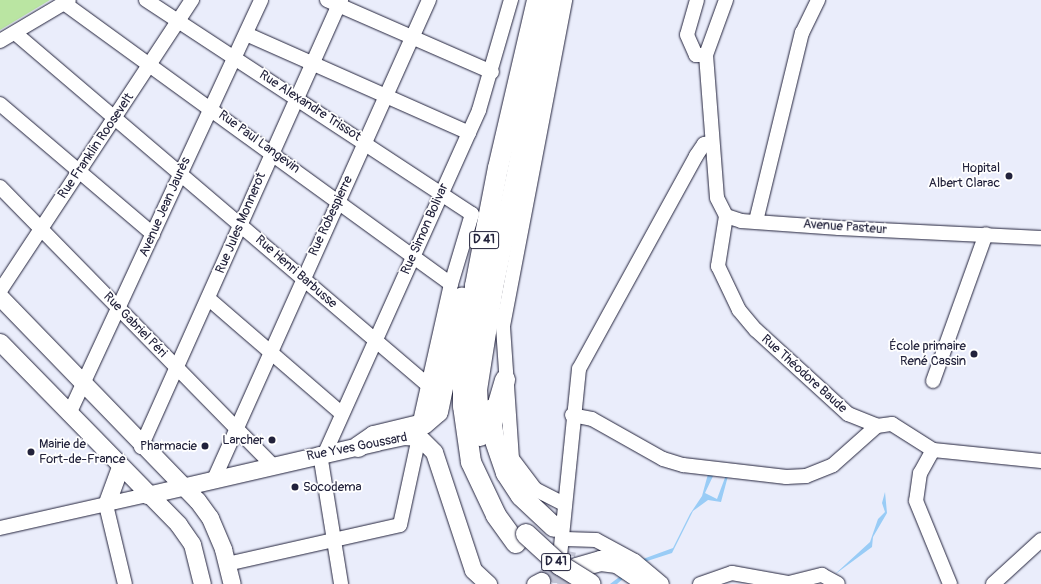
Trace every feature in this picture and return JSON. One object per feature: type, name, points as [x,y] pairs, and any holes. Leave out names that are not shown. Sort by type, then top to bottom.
[{"type":"highway","name":"D 41","points":[[537,0],[498,168],[475,286],[463,383],[466,439],[484,478],[505,507],[521,538],[566,584]]},
{"type":"highway","name":"D 41","points":[[484,478],[479,434],[477,390],[516,179],[553,0]]},
{"type":"highway","points":[[358,447],[374,436],[422,435],[438,412],[460,305],[498,168]]},
{"type":"highway","points":[[516,179],[491,345],[492,428],[501,462],[513,485],[559,533]]},
{"type":"highway","points":[[492,428],[497,400],[505,380]]},
{"type":"highway","name":"D 41","points":[[521,538],[591,584]]},
{"type":"highway","points":[[576,568],[600,561],[638,570]]},
{"type":"main road","points":[[0,298],[210,518],[227,564],[232,584]]},
{"type":"main road","points":[[0,342],[188,537],[202,584]]},
{"type":"main road","name":"Rue Yves Goussard","points":[[422,435],[434,452],[473,570],[488,584]]},
{"type":"main road","name":"Rue Yves Goussard","points":[[142,490],[179,485],[322,453],[358,447]]},
{"type":"main road","points":[[142,490],[153,482],[160,466]]},
{"type":"main road","points":[[106,504],[120,467]]},
{"type":"street","name":"Rue Alexandre Trissot","points":[[146,0],[365,142],[472,214],[451,284]]},
{"type":"street","name":"Rue Franklin Roosevelt","points":[[0,291],[192,0]]},
{"type":"street","name":"Avenue Jean Jaurès","points":[[69,414],[261,0]]},
{"type":"street","name":"Rue Robespierre","points":[[215,477],[429,0]]},
{"type":"street","name":"Rue Simon Bolivar","points":[[322,453],[375,340],[468,133],[492,72],[511,0]]},
{"type":"street","points":[[564,504],[535,490],[514,464],[507,432],[503,326],[566,0]]},
{"type":"street","points":[[697,0],[687,35],[696,55],[706,55]]},
{"type":"street","points":[[726,0],[706,55],[711,143],[717,198],[726,216]]},
{"type":"street","points":[[756,221],[802,33],[818,0]]},
{"type":"street","points":[[0,41],[67,1]]},
{"type":"street","name":"Rue Paul Langevin","points":[[67,1],[451,284]]},
{"type":"street","points":[[335,2],[412,38],[492,72]]},
{"type":"street","name":"Rue Jules Monnerot","points":[[141,447],[209,299],[272,152],[312,64],[335,2]]},
{"type":"street","name":"Rue Henri Barbusse","points":[[15,32],[430,387]]},
{"type":"street","points":[[246,34],[468,133]]},
{"type":"street","points":[[0,104],[78,172],[153,234]]},
{"type":"street","points":[[560,556],[559,533],[564,504],[572,415],[579,370],[696,156],[704,144],[711,143]]},
{"type":"street","name":"Rue Gabriel Péri","points":[[0,187],[271,464]]},
{"type":"street","name":"Avenue Pasteur","points":[[726,216],[756,221],[1041,238]]},
{"type":"street","name":"Rue Théodore Baude","points":[[726,216],[718,266],[739,310],[756,330],[848,414],[877,426],[892,424],[933,450],[1041,461]]},
{"type":"street","points":[[932,381],[986,234]]},
{"type":"street","points":[[227,564],[397,527],[402,523],[422,435],[451,284]]},
{"type":"street","points":[[209,299],[341,413]]},
{"type":"street","points":[[572,415],[592,419],[663,459],[684,465],[786,477],[806,476],[833,465],[877,426]]},
{"type":"street","points":[[933,450],[920,473],[916,502],[950,584]]},
{"type":"street","points":[[322,453],[333,540],[341,584]]},
{"type":"street","points":[[0,528],[106,504],[142,490]]},
{"type":"street","points":[[106,504],[125,584]]},
{"type":"street","points":[[559,533],[596,540],[638,570],[662,584]]},
{"type":"street","points":[[993,584],[1041,540]]},
{"type":"street","points":[[700,584],[732,573],[789,583],[822,574],[838,584]]},
{"type":"green space","points":[[0,0],[50,0],[0,30]]},
{"type":"water","points":[[708,474],[714,474],[705,493],[717,499],[726,475],[728,476],[721,502],[708,500],[693,511],[672,553],[641,563],[617,584],[610,584],[643,559],[673,548],[690,514],[702,496]]},
{"type":"water","points":[[885,492],[887,513],[873,537],[872,547],[834,575],[870,542],[878,519],[885,512],[882,503]]},
{"type":"tunnel","points":[[559,584],[566,551]]},
{"type":"tunnel","points":[[541,581],[560,556]]},
{"type":"place","name":"Hopital Albert Clarac","points":[[1009,176]]},
{"type":"place","name":"École primaire René Cassin","points":[[974,354]]},
{"type":"place","name":"Larcher","points":[[272,440]]},
{"type":"place","name":"Pharmacie","points":[[205,446]]},
{"type":"place","name":"Mairie de Fort-de-France","points":[[31,452]]},
{"type":"place","name":"Socodema","points":[[295,487]]}]
